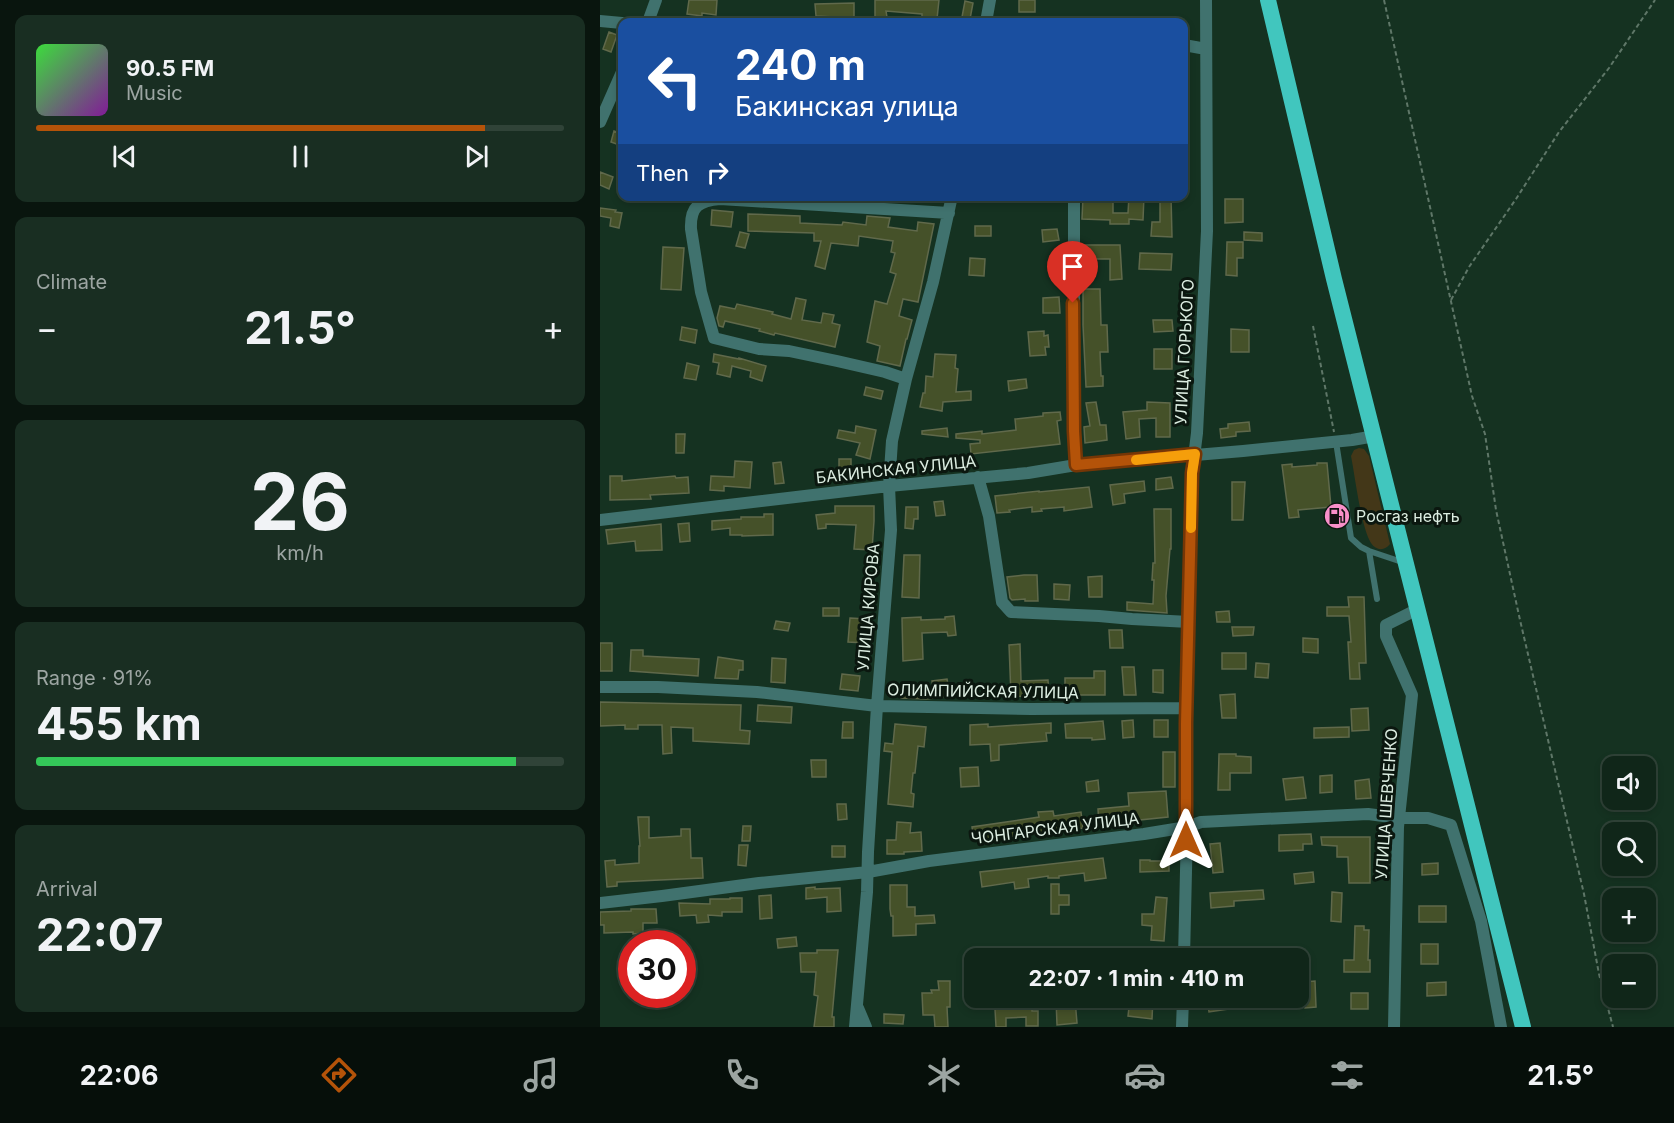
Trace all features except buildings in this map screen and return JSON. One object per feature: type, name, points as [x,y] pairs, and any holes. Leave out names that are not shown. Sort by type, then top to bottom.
[{"type":"highway","points":[[1268,0],[1334,279],[1523,1027]]},
{"type":"street","points":[[649,18],[656,0]]},
{"type":"street","points":[[987,18],[990,0]]},
{"type":"street","name":"УЛИЦА ГОРЬКОГО","points":[[1184,948],[1187,827],[1186,708],[1192,473],[1195,454],[1207,231],[1206,0]]},
{"type":"street","points":[[600,21],[618,23]]},
{"type":"street","points":[[1188,46],[1206,49]]},
{"type":"street","points":[[600,122],[618,81]]},
{"type":"street","points":[[706,201],[698,205],[691,219],[691,229],[700,292],[714,338],[759,349],[789,351],[837,361],[906,379]]},
{"type":"street","points":[[753,201],[949,213]]},
{"type":"street","name":"УЛИЦА КИРОВА","points":[[855,1027],[891,530],[889,486],[892,441],[951,201]]},
{"type":"street","points":[[1074,201],[1076,465]]},
{"type":"street","name":"БАКИНСКАЯ УЛИЦА","points":[[600,520],[889,486],[1028,473],[1076,465],[1375,436]]},
{"type":"street","points":[[978,477],[988,516],[1002,602],[1011,612],[1189,622]]},
{"type":"street","name":"УЛИЦА ШЕВЧЕНКО","points":[[1394,1027],[1399,818],[1412,695],[1385,630],[1386,625],[1418,609]]},
{"type":"street","name":"ОЛИМПИЙСКАЯ УЛИЦА","points":[[600,687],[658,687],[757,692],[877,706],[1031,709],[1186,708]]},
{"type":"street","name":"ЧОНГАРСКАЯ УЛИЦА","points":[[600,903],[759,882],[868,872],[929,861],[1144,834],[1187,827],[1200,822],[1368,814],[1399,818],[1428,818],[1451,825],[1481,921],[1501,1027]]},
{"type":"street","points":[[857,1004],[866,1027]]},
{"type":"street","points":[[1182,1027],[1183,1008]]},
{"type":"lane","points":[[1336,441],[1351,538],[1369,551],[1407,564]]},
{"type":"lane","points":[[1369,551],[1377,598]]},
{"type":"path","points":[[1384,0],[1472,396],[1485,434],[1496,510],[1584,894],[1599,974],[1613,1027]]},
{"type":"path","points":[[1451,300],[1469,267],[1559,132],[1609,68],[1655,0]]},
{"type":"path","points":[[1313,326],[1336,441]]},
{"type":"shaded area","points":[[1364,449],[1369,456],[1390,544],[1383,549],[1375,548],[1371,543],[1361,514],[1351,456],[1354,450]]},
{"type":"slow traffic","points":[[1136,460],[1195,454],[1192,473],[1191,528]]},
{"type":"place","name":"Росгаз нефть","points":[[1337,516]]},
{"type":"route","points":[[1073,303],[1076,465],[1195,454],[1192,473],[1186,708],[1186,840]]}]
